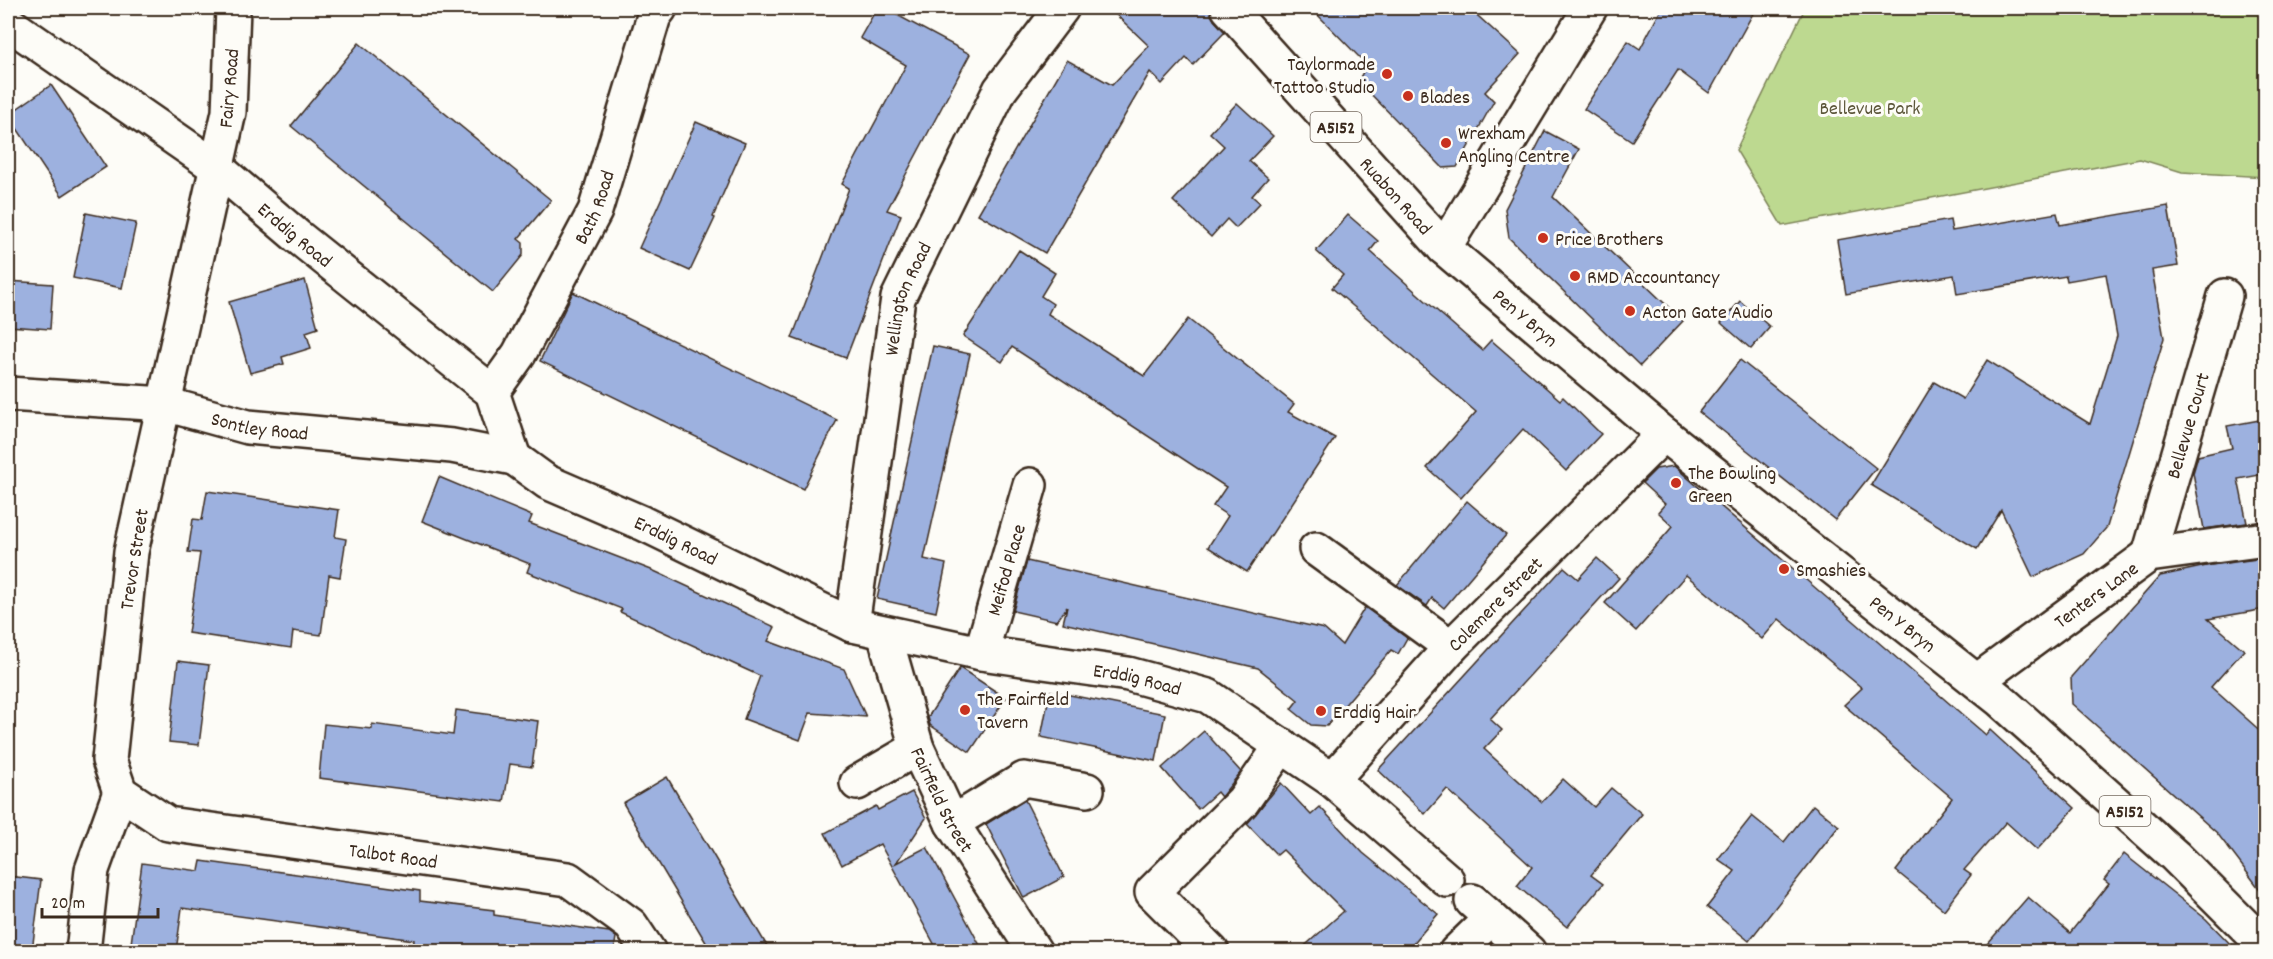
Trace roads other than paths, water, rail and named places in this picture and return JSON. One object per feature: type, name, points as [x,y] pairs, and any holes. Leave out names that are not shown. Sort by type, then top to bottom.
[{"type":"street","name":"Fairy Road","points":[[216,167],[230,112],[233,8]]},
{"type":"street","name":"Bath Road","points":[[492,392],[519,354],[595,211],[654,16],[660,8]]},
{"type":"street","name":"Wellington Road","points":[[852,626],[898,298],[1000,90],[1062,8]]},
{"type":"street","name":"Ruabon Road","points":[[1228,8],[1444,248]]},
{"type":"street","points":[[1444,248],[1590,8]]},
{"type":"street","name":"Erddig Road","points":[[8,23],[216,167],[298,237],[492,392]]},
{"type":"street","name":"Trevor Street","points":[[120,792],[109,760],[131,552],[216,167]]},
{"type":"street","name":"Pen Y Bryn","points":[[1444,248],[1664,434],[1977,681],[2175,856],[2265,947]]},
{"type":"street","name":"Bellevue Court","points":[[2149,555],[2225,297]]},
{"type":"street","points":[[492,392],[514,458]]},
{"type":"street","name":"Sontley Road","points":[[8,394],[165,404],[248,427],[452,446],[514,458]]},
{"type":"street","name":"Colemere Street","points":[[1332,780],[1451,647],[1664,434]]},
{"type":"street","name":"Erddig Road","points":[[514,458],[547,482],[642,523],[852,626],[981,653],[1128,674],[1208,696],[1332,780],[1447,880]]},
{"type":"street","name":"Meifod Place","points":[[981,653],[1030,485]]},
{"type":"street","name":"Tenters Lane","points":[[1977,681],[2149,555],[2265,539]]},
{"type":"street","points":[[1316,549],[1451,647]]},
{"type":"street","name":"Fairfield Street","points":[[884,633],[917,748],[952,823],[1035,951]]},
{"type":"street","points":[[1212,951],[1152,892],[1243,801],[1282,745]]},
{"type":"street","points":[[857,783],[917,748]]},
{"type":"street","points":[[952,823],[1023,779],[1087,790]]},
{"type":"street","points":[[83,951],[92,870],[120,792]]},
{"type":"street","name":"Talbot Road","points":[[120,792],[168,824],[568,879],[631,925],[649,951]]},
{"type":"street","points":[[1456,951],[1481,909],[1529,951]]},
{"type":"place","name":"Taylormade Tattoo Studio","points":[[1387,74]]},
{"type":"place","name":"Blades","points":[[1408,96]]},
{"type":"place","name":"Wrexham Angling Centre","points":[[1446,143]]},
{"type":"place","name":"Price Brothers","points":[[1543,238]]},
{"type":"place","name":"RMD Accountancy","points":[[1575,276]]},
{"type":"place","name":"Acton Gate Audio","points":[[1630,311]]},
{"type":"place","name":"The Bowling Green","points":[[1676,483]]},
{"type":"place","name":"Smashies","points":[[1784,569]]},
{"type":"place","name":"The Fairfield Tavern","points":[[965,710]]},
{"type":"place","name":"Erddig Hair","points":[[1321,711]]},
{"type":"park label","name":"Bellevue Park","points":[[1870,107]]}]
